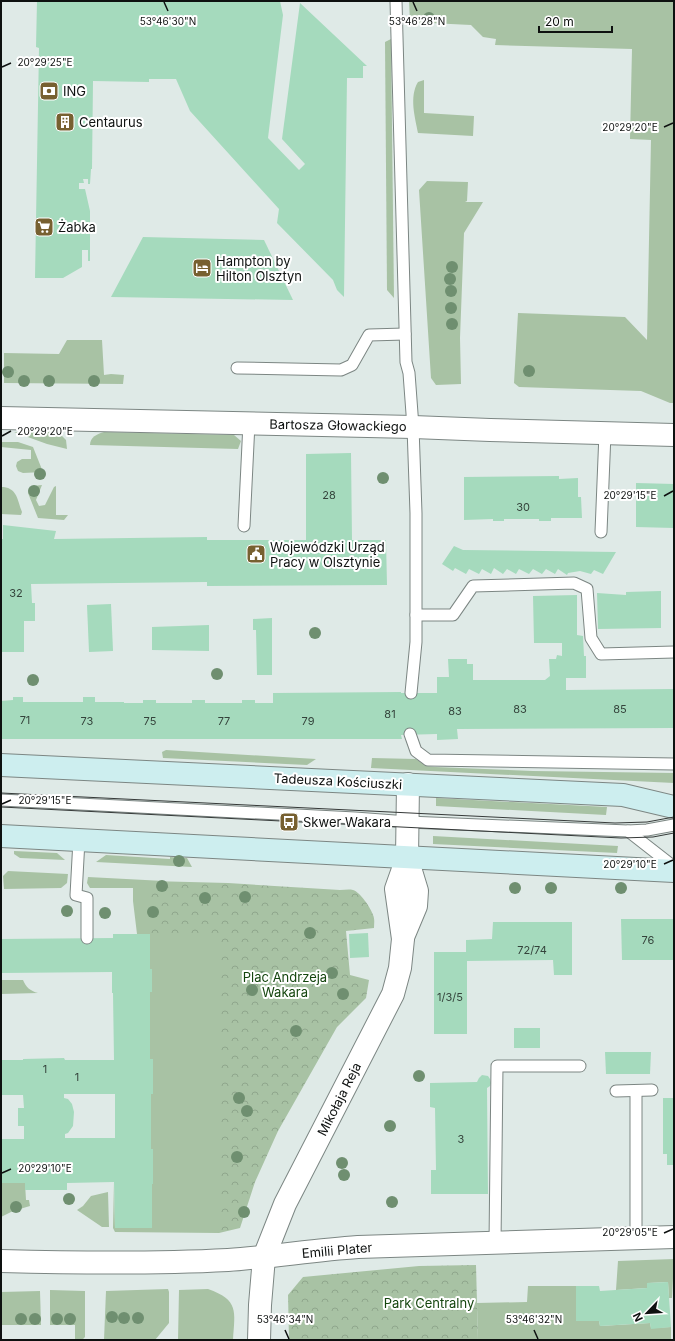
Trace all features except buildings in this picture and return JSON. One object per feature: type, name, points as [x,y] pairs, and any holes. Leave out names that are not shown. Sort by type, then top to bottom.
[{"type":"street","name":"Bartosza Głowackiego","points":[[1,418],[413,427],[674,435]]},
{"type":"street","name":"Tadeusza Kościuszki","points":[[1,765],[623,795],[674,807]]},
{"type":"street","name":"Mikołaja Reja","points":[[259,1340],[264,1257],[285,1204],[394,994],[400,968],[403,939],[396,889],[407,858],[408,784]]},
{"type":"street","points":[[1,836],[674,871]]},
{"type":"street","name":"Emilii Plater","points":[[1,1261],[96,1263],[227,1260],[358,1247],[674,1237]]},
{"type":"lane","points":[[396,1],[406,362],[409,373],[413,427],[416,513],[416,642],[411,693]]},
{"type":"lane","points":[[237,368],[341,370],[352,365],[369,335],[406,334]]},
{"type":"lane","points":[[244,526],[249,423]]},
{"type":"lane","points":[[602,532],[605,433]]},
{"type":"lane","points":[[416,615],[453,615],[473,586],[574,583],[587,589],[590,638],[601,654],[674,652]]},
{"type":"lane","points":[[410,734],[416,751],[428,760],[674,764]]},
{"type":"lane","points":[[1,800],[408,822],[628,831],[648,830],[674,825]]},
{"type":"lane","points":[[628,831],[674,867]]},
{"type":"lane","points":[[79,840],[76,895],[87,898],[87,938]]},
{"type":"lane","points":[[495,1243],[498,1066],[580,1066]]},
{"type":"lane","points":[[616,1091],[652,1090]]},
{"type":"lane","points":[[636,1091],[636,1238]]},
{"type":"green space","points":[[409,1],[674,1],[674,403],[670,403],[641,391],[519,387],[514,383],[518,313],[625,317],[647,340],[651,140],[630,139],[632,49],[495,45],[496,39],[483,37],[471,25],[410,22]]},
{"type":"green space","points":[[391,39],[394,298],[387,290],[385,42]]},
{"type":"green space","points":[[424,80],[424,113],[474,116],[473,136],[418,133],[413,101],[415,88],[418,82]]},
{"type":"green space","points":[[427,181],[468,182],[467,201],[465,202],[483,202],[464,233],[460,338],[461,384],[436,385],[431,378],[419,190]]},
{"type":"green space","points":[[67,340],[102,340],[104,375],[124,375],[123,384],[4,383],[4,353],[59,354]]},
{"type":"green space","points":[[14,432],[58,432],[66,440],[67,449],[47,444]]},
{"type":"green space","points":[[104,432],[234,435],[241,441],[238,449],[90,445],[91,440],[96,435]]},
{"type":"green space","points":[[1,442],[18,442],[33,447],[43,472],[23,473],[18,471],[16,466],[17,462],[22,459],[31,459],[31,450],[1,447]]},
{"type":"green space","points":[[42,485],[36,500],[39,506],[45,505],[54,487],[56,486],[56,515],[68,515],[64,520],[38,518],[28,493],[33,486]]},
{"type":"green space","points":[[1,487],[10,489],[16,495],[22,512],[21,515],[1,514]]},
{"type":"green space","points":[[166,750],[316,759],[307,765],[163,758],[162,752]]},
{"type":"green space","points":[[372,758],[416,759],[426,766],[435,767],[533,771],[674,773],[674,783],[371,768]]},
{"type":"green space","points":[[436,798],[607,807],[606,815],[436,806]]},
{"type":"green space","points":[[433,836],[618,846],[617,853],[433,844]]},
{"type":"green space","points":[[14,851],[57,853],[65,860],[20,858],[14,854]]},
{"type":"green space","points":[[106,855],[170,859],[170,857],[187,858],[192,867],[96,862]]},
{"type":"green space","points":[[8,871],[68,874],[67,883],[61,888],[4,889],[3,876]]},
{"type":"green space","points":[[88,877],[164,881],[219,936],[219,1233],[115,1232],[113,1228],[114,1182],[115,1228],[152,1227],[153,1149],[151,1149],[151,1094],[153,1094],[153,1059],[150,1059],[150,992],[152,992],[150,969],[150,934],[137,934],[133,888],[90,888],[87,883]]},
{"type":"green space","name":"Plac Andrzeja Wakara","points":[[151,881],[228,883],[351,890],[356,891],[365,901],[374,918],[374,928],[346,931],[350,975],[369,980],[366,998],[337,1027],[278,1131],[255,1182],[240,1228],[219,1233],[219,937],[150,934]]},
{"type":"green space","points":[[1,980],[23,980],[25,985],[38,993],[1,994]]},
{"type":"green space","points":[[1,1183],[25,1183],[26,1200],[29,1200],[30,1206],[13,1211],[1,1217]]},
{"type":"green space","points":[[108,1192],[109,1227],[102,1227],[77,1210],[83,1206],[91,1196]]},
{"type":"green space","points":[[674,1259],[672,1298],[669,1298],[668,1282],[648,1283],[647,1288],[616,1290],[618,1261]]},
{"type":"green space","name":"Park Centralny","points":[[476,1265],[478,1340],[289,1340],[288,1295],[303,1277],[419,1266]]},
{"type":"green space","points":[[528,1286],[576,1286],[577,1321],[599,1321],[600,1326],[650,1323],[651,1328],[671,1327],[671,1340],[478,1340],[477,1303],[527,1302]]},
{"type":"green space","points":[[168,1289],[169,1323],[155,1340],[104,1340],[106,1291]]},
{"type":"green space","points":[[208,1289],[225,1298],[230,1302],[233,1308],[233,1340],[178,1340],[179,1290]]},
{"type":"green space","points":[[50,1290],[85,1291],[85,1337],[82,1340],[75,1340],[75,1325],[50,1325]]},
{"type":"green space","points":[[40,1291],[41,1325],[1,1325],[1,1292]]},
{"type":"tram line","points":[[1,793],[615,823],[647,822],[674,817]]},
{"type":"tram line","points":[[1,807],[621,838],[653,837],[674,833]]},
{"type":"place","name":"ING","points":[[49,91]]},
{"type":"place","name":"Centaurus","points":[[65,122]]},
{"type":"place","name":"Żabka","points":[[44,227]]},
{"type":"place","name":"Hampton by Hilton Olsztyn","points":[[202,268]]},
{"type":"place","name":"Wojewódzki Urząd Pracy w Olsztynie","points":[[256,554]]},
{"type":"place","name":"Skwer Wakara","points":[[289,822]]}]
